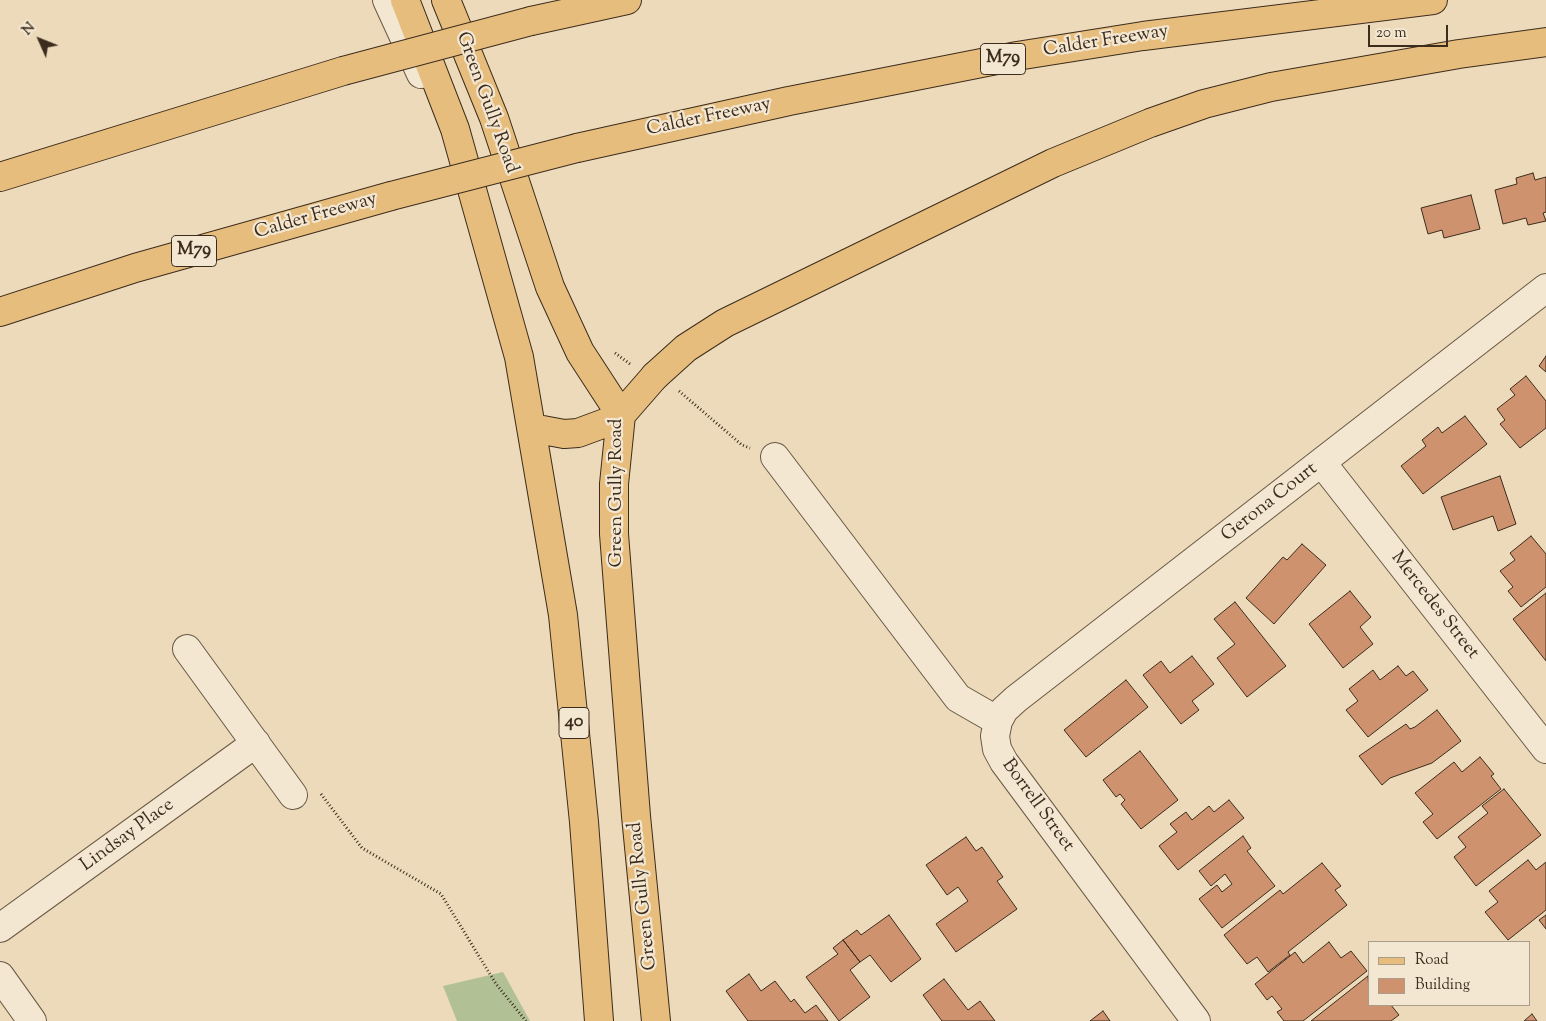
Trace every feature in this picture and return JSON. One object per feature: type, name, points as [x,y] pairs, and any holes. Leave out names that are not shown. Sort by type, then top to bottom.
[{"type":"main road","points":[[405,0],[455,130],[519,357],[532,428],[564,434],[578,433],[621,415],[664,381],[686,348],[725,324],[1053,163],[1150,123],[1204,104],[1270,87],[1459,54],[1546,42]]},
{"type":"main road","name":"Green Gully Road","points":[[446,0],[494,118],[550,287],[580,352],[621,415],[614,484],[614,534],[636,816],[656,1021]]},
{"type":"main road","points":[[0,177],[343,71],[531,21],[627,0]]},
{"type":"main road","name":"Calder Freeway","points":[[0,312],[135,268],[391,196],[577,148],[789,101],[1018,56],[1153,35],[1434,0]]},
{"type":"main road","name":"40","points":[[532,428],[563,615],[584,822],[599,1021]]},
{"type":"street","points":[[387,0],[432,98],[496,270]]},
{"type":"street","name":"Gerona Court","points":[[998,721],[1004,710],[1016,699],[1546,288]]},
{"type":"street","points":[[775,457],[954,693],[970,706],[998,721]]},
{"type":"street","name":"Mercedes Street","points":[[1322,463],[1546,749]]},
{"type":"street","points":[[187,649],[293,795]]},
{"type":"street","name":"Borrell Street","points":[[998,721],[995,736],[997,749],[1004,762],[1188,1018]]},
{"type":"street","name":"Lindsay Place","points":[[0,928],[256,743]]},
{"type":"street","points":[[0,976],[32,1021]]},
{"type":"path","points":[[664,381],[742,445],[775,457]]},
{"type":"path","points":[[293,795],[320,793],[362,848],[441,894],[496,984],[526,1021]]},
{"type":"green space","points":[[503,972],[530,1021],[457,1021],[443,986]]},
{"type":"building","points":[[1533,173],[1535,180],[1546,177],[1546,212],[1543,213],[1546,221],[1528,225],[1526,218],[1503,224],[1495,190],[1517,184],[1516,178]]},
{"type":"building","points":[[1471,195],[1480,229],[1444,238],[1442,230],[1428,234],[1421,208]]},
{"type":"building","points":[[1546,356],[1546,372],[1539,366]]},
{"type":"building","points":[[1526,376],[1546,401],[1546,428],[1520,448],[1500,424],[1505,420],[1497,409],[1515,395],[1510,389]]},
{"type":"building","points":[[1465,416],[1487,444],[1423,494],[1401,466],[1426,446],[1422,440],[1438,427],[1442,433]]},
{"type":"building","points":[[1500,476],[1516,524],[1498,531],[1493,516],[1453,530],[1441,497]]},
{"type":"building","points":[[1531,536],[1546,554],[1546,587],[1521,607],[1508,591],[1513,587],[1500,571],[1515,560],[1510,553]]},
{"type":"building","points":[[1302,544],[1326,565],[1274,624],[1246,598],[1283,557],[1287,560]]},
{"type":"building","points":[[1350,591],[1371,617],[1360,627],[1373,644],[1343,668],[1309,624]]},
{"type":"building","points":[[1546,593],[1546,661],[1513,619]]},
{"type":"building","points":[[1235,602],[1286,666],[1247,697],[1217,658],[1235,644],[1214,619]]},
{"type":"building","points":[[1192,656],[1214,684],[1192,701],[1199,710],[1181,724],[1143,675],[1161,661],[1170,673]]},
{"type":"building","points":[[1398,666],[1406,676],[1413,671],[1428,690],[1368,737],[1346,710],[1358,701],[1349,689],[1373,670],[1380,680]]},
{"type":"building","points":[[1126,680],[1148,707],[1086,757],[1064,730]]},
{"type":"building","points":[[1437,710],[1461,741],[1432,763],[1390,778],[1382,785],[1359,756],[1406,724],[1410,729],[1415,727]]},
{"type":"building","points":[[1140,751],[1178,800],[1141,829],[1121,804],[1125,800],[1120,794],[1116,797],[1103,780]]},
{"type":"building","points":[[1480,757],[1494,774],[1491,776],[1501,789],[1437,839],[1423,822],[1433,814],[1415,793],[1454,762],[1462,772]]},
{"type":"building","points":[[1504,789],[1541,835],[1476,886],[1454,857],[1466,847],[1458,837],[1488,813],[1482,806]]},
{"type":"building","points":[[1229,800],[1244,818],[1178,870],[1159,846],[1177,832],[1170,824],[1186,812],[1192,820],[1209,806],[1214,812]]},
{"type":"building","points":[[1243,836],[1251,848],[1247,851],[1275,886],[1222,928],[1199,899],[1217,885],[1222,892],[1232,884],[1225,874],[1211,886],[1199,871]]},
{"type":"building","points":[[966,837],[976,851],[982,847],[1003,877],[997,881],[1017,909],[956,952],[936,924],[968,901],[958,887],[947,895],[926,865]]},
{"type":"building","points":[[1528,860],[1536,870],[1546,862],[1546,910],[1508,940],[1485,912],[1498,902],[1489,891]]},
{"type":"building","points":[[1322,863],[1341,886],[1335,890],[1347,905],[1288,952],[1290,955],[1268,972],[1257,957],[1247,964],[1224,935],[1280,890],[1283,894]]},
{"type":"building","points":[[889,915],[921,959],[891,982],[870,955],[860,962],[843,940],[857,930],[861,935]]},
{"type":"building","points":[[1546,915],[1546,929],[1539,920]]},
{"type":"building","points":[[843,940],[860,962],[850,970],[870,997],[839,1021],[806,977],[838,954],[833,948]]},
{"type":"building","points":[[1329,942],[1341,958],[1351,951],[1367,971],[1303,1021],[1284,1021],[1277,1012],[1282,1009],[1272,996],[1267,1000],[1255,984],[1295,952],[1303,963]]},
{"type":"building","points":[[749,974],[761,991],[775,981],[791,1002],[794,999],[805,1013],[816,1005],[828,1021],[748,1021],[726,991]]},
{"type":"building","points":[[1368,976],[1368,1006],[1392,1006],[1399,1015],[1391,1021],[1311,1021]]},
{"type":"building","points":[[944,979],[968,1010],[980,1001],[995,1021],[942,1021],[923,995]]},
{"type":"building","points":[[1103,1011],[1110,1021],[1090,1021]]},
{"type":"building","points":[[1532,1014],[1537,1021],[1524,1021]]}]
